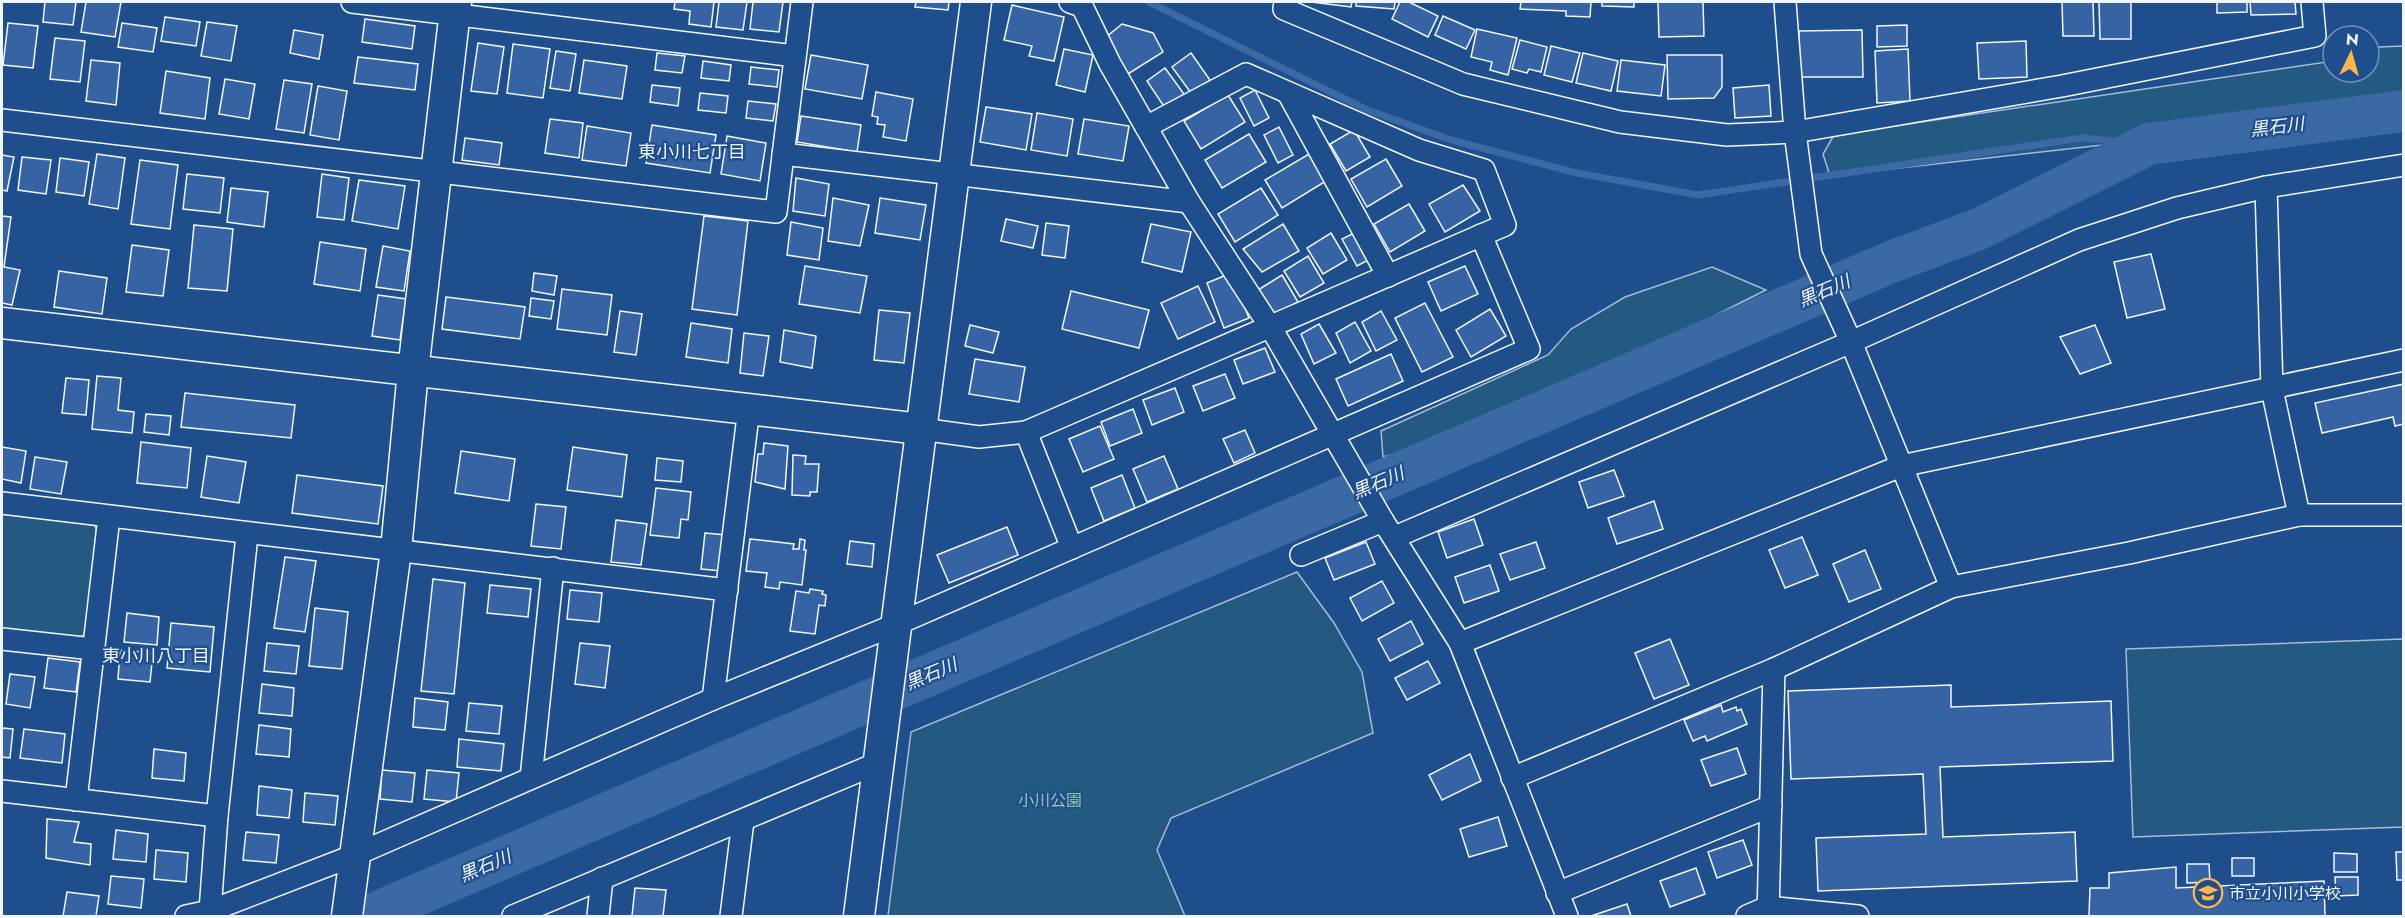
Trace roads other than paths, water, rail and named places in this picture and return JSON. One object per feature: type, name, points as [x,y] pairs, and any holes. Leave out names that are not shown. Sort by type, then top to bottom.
[{"type":"street","points":[[352,2],[456,7],[795,56]]},
{"type":"street","points":[[2,120],[776,212],[802,2]]},
{"type":"street","points":[[859,916],[976,2]]},
{"type":"street","points":[[1070,2],[1082,6],[1110,64],[1189,202],[1271,328],[1385,522],[1460,643],[1567,916]]},
{"type":"street","points":[[1285,2],[1284,9],[1463,84],[1620,122],[1727,135],[1795,132],[2062,86],[2315,36],[2312,2]]},
{"type":"street","points":[[1785,2],[1795,132],[1811,254],[1851,342],[1951,587]]},
{"type":"street","points":[[347,916],[396,550],[412,371],[456,7]]},
{"type":"street","points":[[2,323],[749,408],[979,437],[1026,432],[1505,225],[1484,170],[1419,150],[1246,74],[1146,127]]},
{"type":"street","points":[[1288,93],[1388,276]]},
{"type":"street","points":[[783,154],[1189,202]]},
{"type":"street","points":[[1301,555],[1851,342],[2079,240],[2177,208],[2266,187],[2403,165]]},
{"type":"street","points":[[2266,187],[2272,389],[2299,515]]},
{"type":"street","points":[[186,916],[210,911],[354,861],[531,778],[713,699],[896,634],[1072,548],[1340,443],[1529,350],[1481,236]]},
{"type":"street","points":[[1460,643],[1901,466],[2403,360]]},
{"type":"street","points":[[713,699],[749,408]]},
{"type":"street","points":[[1026,432],[1072,548]]},
{"type":"street","points":[[2,503],[248,535],[553,568],[727,590]]},
{"type":"street","points":[[1512,778],[1774,669],[1951,587],[2299,515],[2403,515]]},
{"type":"street","points":[[76,800],[109,517]]},
{"type":"street","points":[[210,911],[217,816],[248,535]]},
{"type":"street","points":[[531,778],[553,568]]},
{"type":"street","points":[[2,639],[93,649]]},
{"type":"street","points":[[1768,912],[1774,669]]},
{"type":"street","points":[[513,916],[878,763]]},
{"type":"street","points":[[2,791],[217,816]]},
{"type":"street","points":[[1557,892],[1771,806]]},
{"type":"street","points":[[731,916],[743,820]]},
{"type":"street","points":[[598,916],[602,878]]},
{"type":"street","points":[[1747,916],[1768,912],[1858,916]]},
{"type":"waterway","points":[[1149,2],[1365,109],[1451,140],[1577,173],[1698,195],[2082,138],[2149,144]]},
{"type":"waterway","name":"黒石川","points":[[368,916],[1891,262],[1979,229],[2149,144],[2404,111]]},
{"type":"place","name":"市立小川小学校","points":[[2208,893]]},
{"type":"district","name":"東小川七丁目","points":[[692,152]]},
{"type":"district","name":"東小川八丁目","points":[[156,656]]},
{"type":"park label","name":"小川公園","points":[[1050,800]]}]
